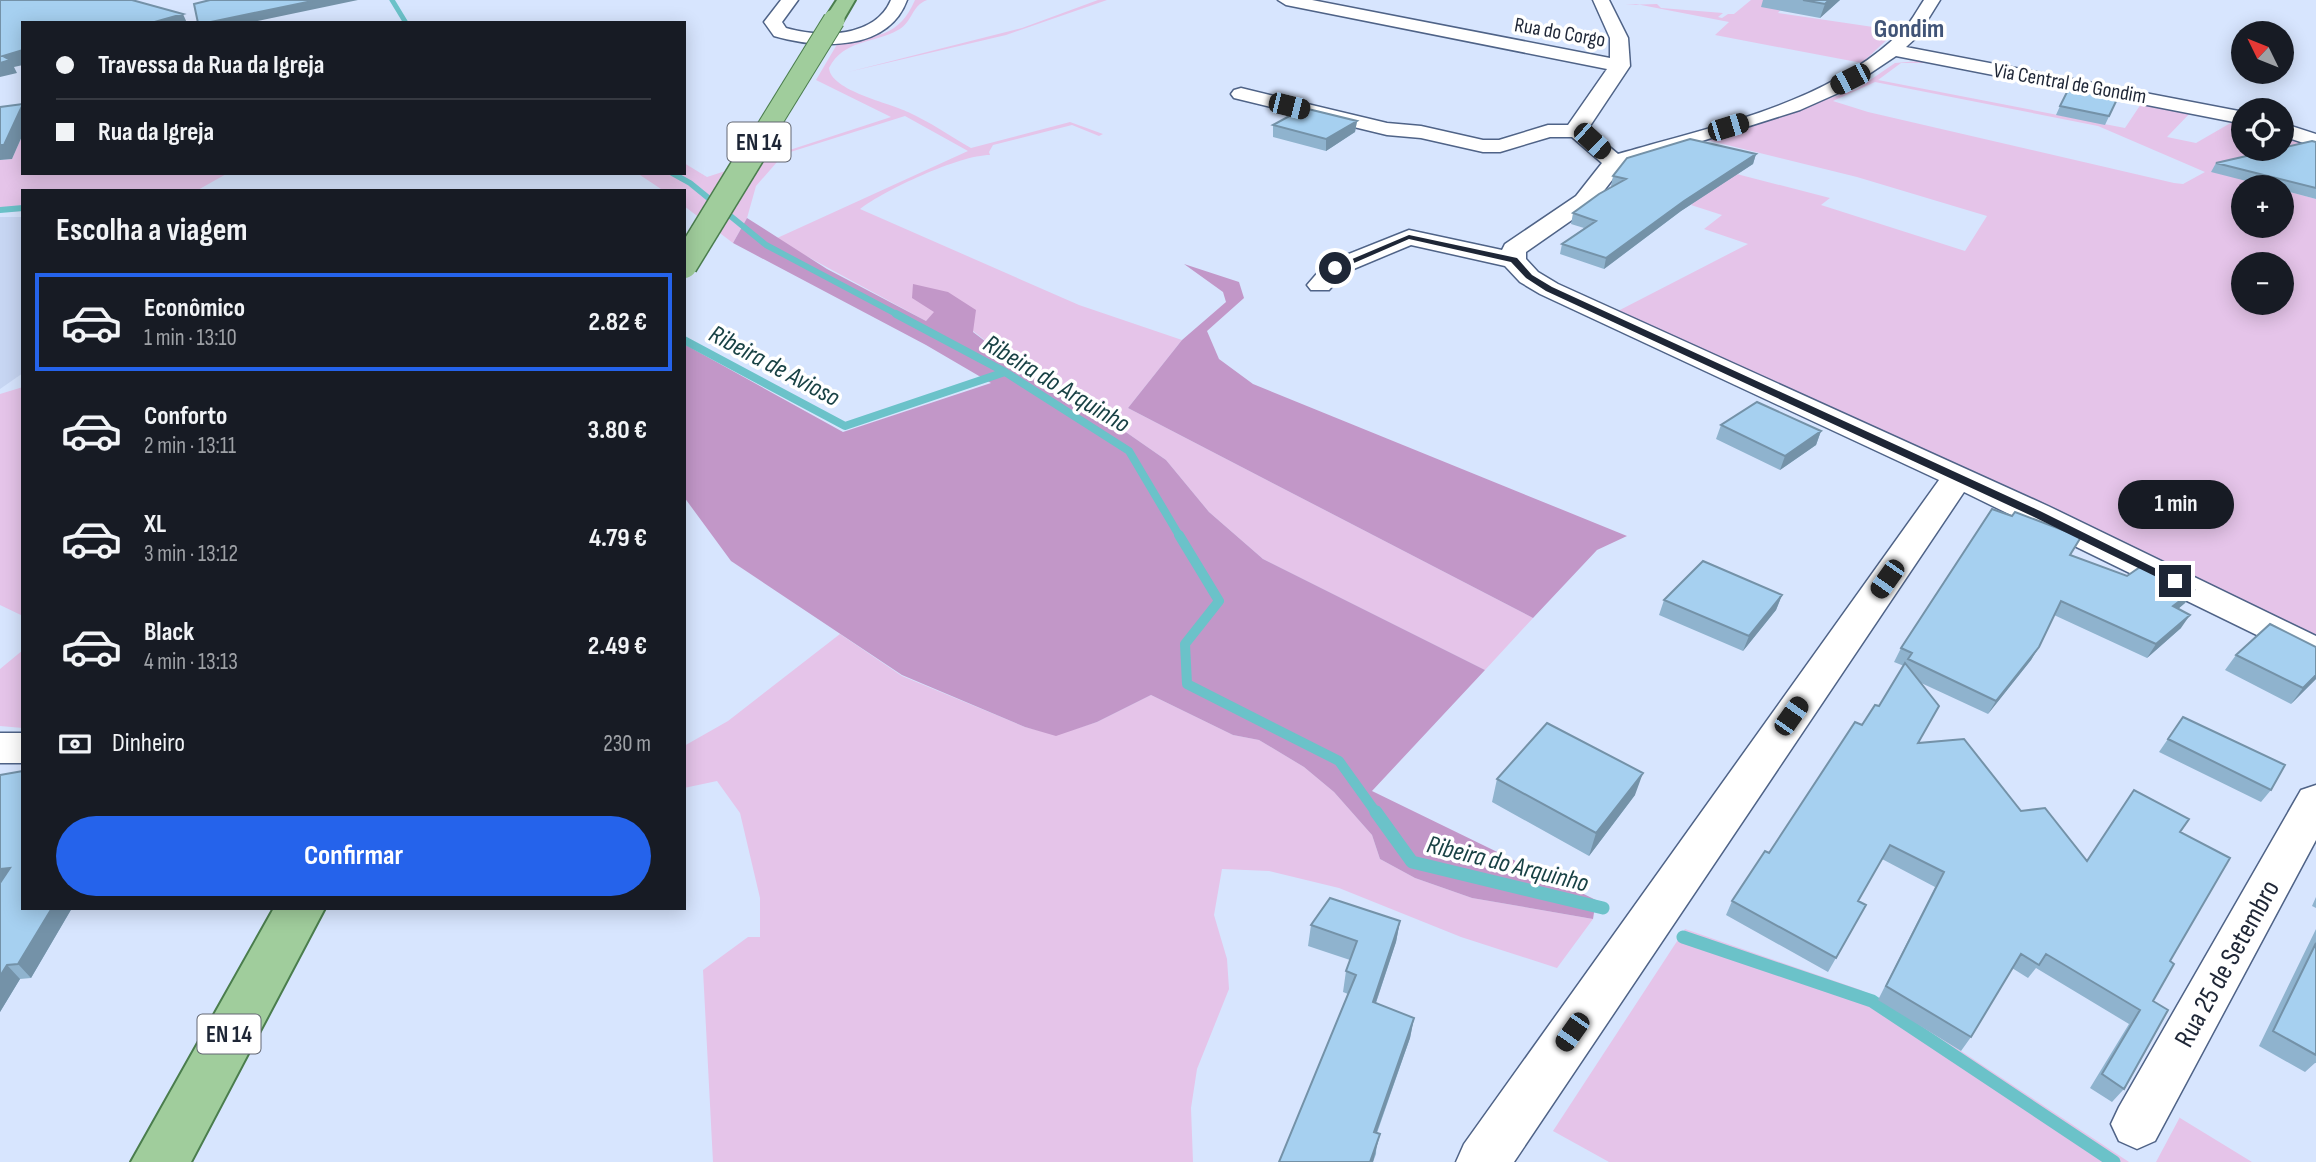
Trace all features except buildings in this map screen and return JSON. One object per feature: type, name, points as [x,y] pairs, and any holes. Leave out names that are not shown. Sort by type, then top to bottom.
[{"type":"main road","name":"EN 14","points":[[686,262],[840,10]]},
{"type":"main road","name":"EN 14","points":[[160,1162],[299,910]]},
{"type":"street","points":[[790,0],[773,22],[780,32],[830,38],[872,31],[888,21],[899,0]]},
{"type":"street","name":"Rua do Corgo","points":[[1286,0],[1620,66]]},
{"type":"street","points":[[1577,131],[1579,123],[1620,66],[1619,43],[1612,16],[1601,0]]},
{"type":"street","points":[[1614,162],[1775,112],[1863,73],[1896,51],[1932,0]]},
{"type":"street","name":"Via Central de Gondim","points":[[1896,51],[2231,115]]},
{"type":"street","points":[[1241,94],[1387,129],[1421,132],[1483,146],[1500,146],[1548,131],[1577,131],[1614,162]]},
{"type":"street","points":[[2294,134],[2316,141]]},
{"type":"street","points":[[1514,260],[1514,248],[1594,194],[1609,175],[1614,162]]},
{"type":"street","points":[[1320,285],[1335,268],[1409,237],[1514,260],[1529,277],[1549,289],[1958,477],[2316,651]]},
{"type":"street","points":[[1483,1162],[1958,477]]},
{"type":"street","points":[[0,748],[21,748]]},
{"type":"street","name":"Rua 25 de Setembro","points":[[2137,1124],[2316,801]]},
{"type":"shaded area","points":[[915,0],[927,0],[918,6],[903,27],[843,52],[829,68],[832,76],[850,90],[900,108],[971,148],[1070,122],[1103,134],[1099,136],[1072,125],[993,145],[990,155],[942,167],[886,193],[860,209],[1079,305],[1182,340],[1128,408],[1533,618],[1485,670],[1263,559],[1209,512],[1166,460],[1087,405],[1019,367],[973,331],[935,312],[926,321],[775,239],[968,151],[905,116],[784,154],[756,186],[747,218],[733,243],[686,208],[686,189],[661,189],[640,175],[686,175],[686,164],[707,177],[891,117],[816,80],[839,41],[885,33],[902,21]]},
{"type":"shaded area","points":[[1098,0],[1107,0],[1006,35],[848,72],[1022,28]]},
{"type":"shaded area","points":[[1751,0],[1788,0],[1778,13],[1880,28],[1877,31],[1893,34],[1862,63],[1715,35],[1729,22],[1639,5],[1657,4],[1661,8],[1723,13],[1718,17],[1722,18],[1734,14]]},
{"type":"shaded area","points":[[1919,61],[1935,63],[1901,63],[1878,80],[2125,128],[2143,101],[2193,110],[2167,137],[2196,143],[2231,123],[2231,161],[2294,161],[2294,139],[2316,147],[2284,175],[2231,175],[2231,238],[2294,238],[2294,193],[2316,199],[2316,639],[1944,460],[1616,312],[1748,244],[1704,229],[1722,215],[1691,205],[1729,172],[1830,198],[1821,205],[1965,251],[1987,216],[1857,177],[1707,140],[1857,89],[1895,63]],"holes":[[[1875,82],[2098,126],[2205,172],[2183,184],[2174,183],[1868,112],[1833,101]]]},
{"type":"shaded area","points":[[21,139],[21,175],[224,175],[200,189],[21,189],[21,211],[0,212],[0,160],[12,159]]},
{"type":"shaded area","points":[[0,217],[21,217],[21,374],[0,389]]},
{"type":"shaded area","points":[[747,218],[827,269],[926,321],[934,312],[912,298],[913,284],[948,292],[976,310],[973,332],[1019,367],[1087,405],[1166,460],[1209,512],[1263,559],[1485,670],[1372,791],[1596,900],[1593,919],[1472,898],[1415,878],[1380,859],[1372,835],[1334,792],[1304,767],[1259,740],[1233,735],[1151,695],[1097,722],[1056,736],[1025,727],[902,675],[731,561],[686,500],[686,345],[843,432],[991,383],[926,345],[733,243]]},
{"type":"shaded area","points":[[1184,264],[1239,282],[1244,298],[1207,331],[1219,359],[1253,384],[1627,536],[1597,550],[1533,618],[1128,408],[1182,340],[1226,302],[1223,292]]},
{"type":"shaded area","points":[[21,388],[21,615],[0,605],[0,394]]},
{"type":"shaded area","points":[[840,634],[902,676],[1025,727],[1056,735],[1097,722],[1151,695],[1233,735],[1259,740],[1304,767],[1334,792],[1372,835],[1380,859],[1415,878],[1472,898],[1593,919],[1557,968],[1461,937],[1339,888],[1269,871],[1222,869],[1214,915],[1227,959],[1229,989],[1197,1069],[1191,1108],[1193,1162],[713,1162],[703,970],[748,937],[760,937],[760,898],[740,813],[717,781],[686,788],[686,745],[728,721]]},
{"type":"shaded area","points":[[21,652],[21,728],[0,726],[0,669]]},
{"type":"shaded area","points":[[1685,929],[1861,990],[1961,1051],[2129,1162],[1609,1162],[1553,1131]]},
{"type":"shaded area","points":[[2180,1118],[2252,1162],[2156,1162]]},
{"type":"waterway","name":"Ribeira do Arquinho","points":[[392,0],[405,21]]},
{"type":"waterway","name":"Ribeira do Arquinho","points":[[676,175],[690,183],[766,245],[900,316]]},
{"type":"waterway","name":"Ribeira de Avioso","points":[[0,210],[21,208]]},
{"type":"waterway","name":"Ribeira do Arquinho","points":[[896,314],[1005,372]]},
{"type":"waterway","name":"Ribeira de Avioso","points":[[686,341],[845,426],[1005,372]]},
{"type":"waterway","name":"Ribeira do Arquinho","points":[[1005,372],[1129,451],[1180,537]]},
{"type":"waterway","name":"Ribeira do Arquinho","points":[[1179,535],[1219,601],[1185,644],[1187,684],[1339,761],[1377,814]]},
{"type":"waterway","name":"Ribeira do Arquinho","points":[[1376,812],[1412,862],[1603,908]]},
{"type":"waterway","name":"Ribeira do Arquinho","points":[[1683,937],[1872,1001],[2114,1162]]},
{"type":"district","name":"Gondim","points":[[1909,28]]},
{"type":"route","points":[[1335,268],[1409,237],[1514,260],[1529,277],[1549,289],[2036,513],[2175,581]]}]
